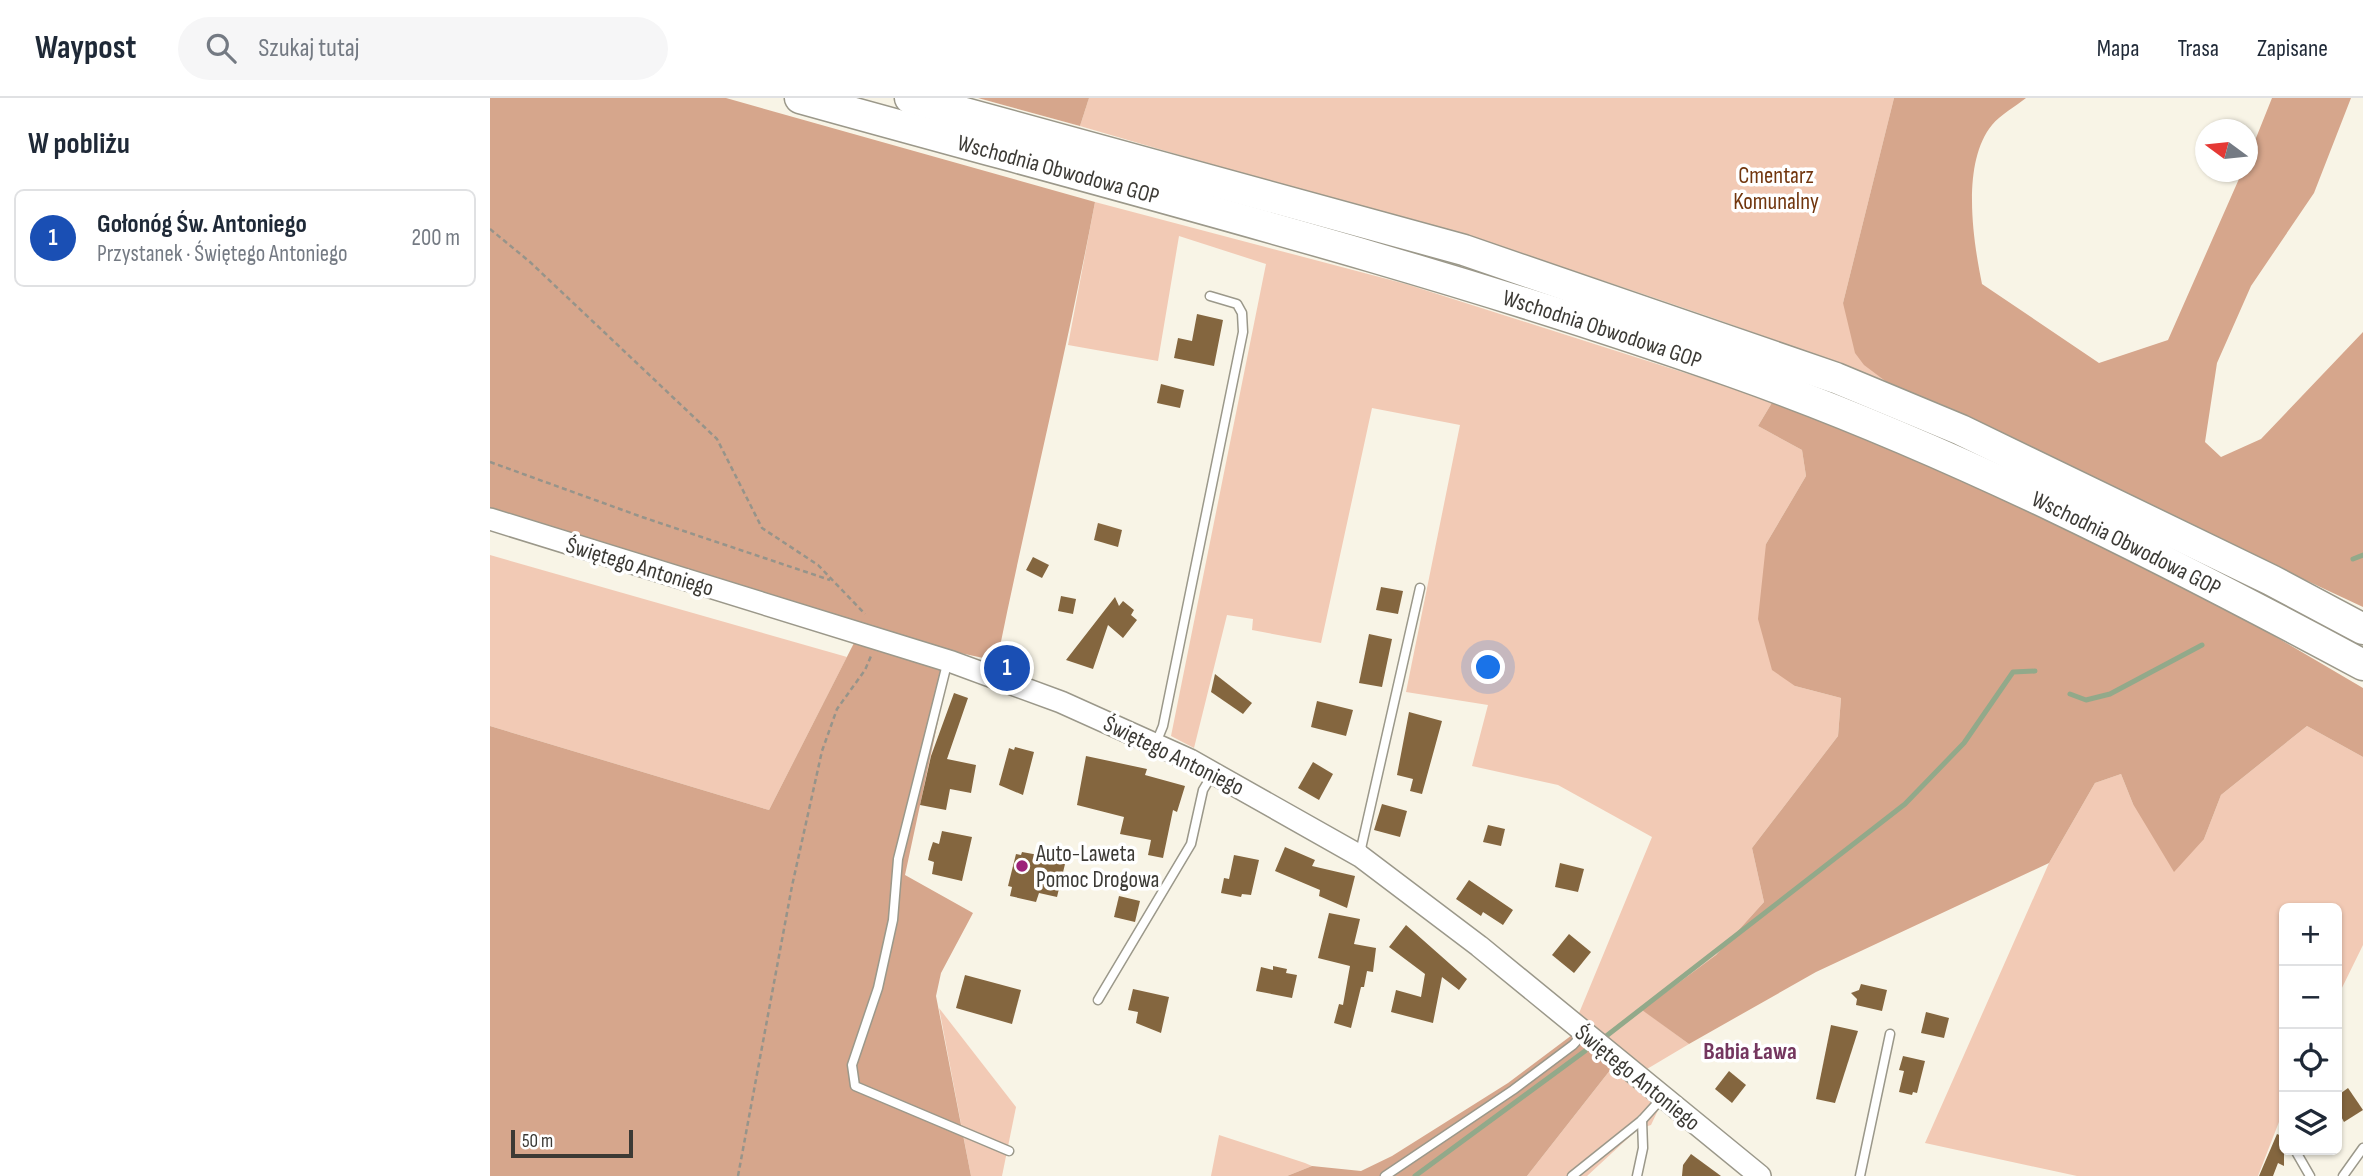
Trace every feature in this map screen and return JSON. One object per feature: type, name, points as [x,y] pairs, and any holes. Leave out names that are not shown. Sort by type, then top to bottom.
[{"type":"highway","name":"Wschodnia Obwodowa GOP","points":[[800,98],[1444,277],[1708,364],[1915,444],[2218,587],[2363,665]]},
{"type":"highway","name":"Wschodnia Obwodowa GOP","points":[[910,98],[1464,250],[1836,377],[1961,430],[2232,561],[2363,629]]},
{"type":"street","name":"Świętego Antoniego","points":[[490,519],[948,661],[1061,702],[1156,743],[1213,772],[1360,856],[1479,946],[1760,1176]]},
{"type":"lane","points":[[1156,743],[1163,726],[1243,332],[1242,313],[1237,304],[1210,296]]},
{"type":"lane","points":[[1360,856],[1419,588]]},
{"type":"lane","points":[[948,661],[898,859],[893,920],[878,988],[852,1065],[855,1086],[1009,1151]]},
{"type":"lane","points":[[1098,999],[1191,844],[1203,790],[1213,772]]},
{"type":"lane","points":[[1385,1176],[1513,1090],[1573,1045],[1584,1033]]},
{"type":"lane","points":[[1860,1176],[1890,1034]]},
{"type":"lane","points":[[1572,1176],[1642,1120],[1663,1098]]},
{"type":"lane","points":[[1637,1176],[1643,1147],[1642,1120]]},
{"type":"lane","points":[[2343,1176],[2363,1148]]},
{"type":"lane","points":[[2298,1155],[2310,1176]]},
{"type":"path","points":[[490,229],[530,262],[717,439],[762,528],[818,565],[867,616],[875,639],[866,670],[837,709],[822,751],[792,886],[738,1176]]},
{"type":"path","points":[[490,462],[642,517],[833,581]]},
{"type":"green space","name":"Cmentarz Komunalny","points":[[1089,98],[1894,98],[1843,303],[1896,389],[1696,312],[1594,278],[1389,215],[1080,126]]},
{"type":"green space","points":[[1095,202],[1406,284],[1773,401],[1758,426],[1802,450],[1806,476],[1766,544],[1795,686],[1841,698],[1838,736],[1752,848],[1764,902],[1716,955],[1643,1010],[1689,1044],[1647,1069],[1577,1018],[1652,837],[1558,785],[1472,766],[1488,705],[1406,692],[1460,425],[1372,408],[1321,643],[1252,630],[1253,619],[1227,615],[1194,748],[1171,736],[1266,264],[1179,236],[1158,361],[1068,345]]},
{"type":"green space","points":[[490,555],[847,657],[769,810],[490,726]]},
{"type":"green space","points":[[2307,726],[2363,757],[2363,945],[2342,988],[2342,903],[2279,903],[2279,1122],[2258,1176],[2077,1176],[1925,1143],[2049,863],[2095,783],[2121,774],[2133,804],[2204,839],[2221,795]]},
{"type":"green space","points":[[939,1008],[1016,1107],[1002,1176],[971,1176]]},
{"type":"green space","points":[[1611,1069],[1659,1108],[1651,1125],[1638,1129],[1587,1176],[1527,1176]]},
{"type":"green space","points":[[1219,1135],[1312,1166],[1287,1176],[1211,1176]]},
{"type":"shaded area","points":[[490,98],[726,98],[1095,202],[997,661],[928,646],[490,512]]},
{"type":"shaded area","points":[[978,98],[1089,98],[1080,126]]},
{"type":"shaded area","points":[[1894,98],[2026,98],[1992,125],[1982,141],[1976,160],[1973,224],[1982,284],[2099,363],[2168,340],[2238,182],[2258,182],[2258,133],[2272,98],[2351,98],[2314,193],[2251,286],[2217,363],[2205,442],[2221,457],[2261,439],[2363,332],[2363,607],[1896,389],[1864,365],[1855,353],[1843,303]]},
{"type":"shaded area","points":[[1773,401],[1937,468],[2218,603],[2363,688],[2363,757],[2307,726],[2221,795],[2204,839],[2174,872],[2133,804],[2121,774],[2095,783],[2049,863],[1816,972],[1689,1044],[1642,1010],[1716,955],[1764,902],[1752,848],[1838,736],[1841,698],[1795,686],[1772,670],[1758,619],[1766,544],[1806,476],[1802,450],[1758,426]]},
{"type":"shaded area","points":[[854,643],[949,670],[905,875],[973,913],[941,973],[936,996],[971,1176],[490,1176],[490,726],[769,810]]},
{"type":"shaded area","points":[[1572,1035],[1611,1069],[1527,1176],[1287,1176],[1312,1166],[1361,1171],[1392,1156],[1508,1083]]},
{"type":"building","points":[[1197,314],[1223,320],[1214,366],[1174,358],[1178,338],[1192,341]]},
{"type":"building","points":[[1161,384],[1184,390],[1180,408],[1157,403]]},
{"type":"building","points":[[1098,523],[1122,530],[1118,547],[1094,540]]},
{"type":"building","points":[[1033,557],[1049,565],[1042,578],[1026,570]]},
{"type":"building","points":[[1381,587],[1403,591],[1398,614],[1376,610]]},
{"type":"building","points":[[1061,596],[1076,599],[1073,614],[1058,611]]},
{"type":"building","points":[[1115,597],[1119,606],[1123,601],[1134,610],[1131,615],[1137,620],[1123,638],[1108,625],[1093,669],[1066,660]]},
{"type":"building","points":[[1369,634],[1392,639],[1382,687],[1359,683]]},
{"type":"building","points":[[1215,674],[1252,703],[1243,714],[1211,692]]},
{"type":"building","points":[[954,693],[968,698],[947,759],[976,765],[971,793],[950,789],[946,810],[920,805],[931,756]]},
{"type":"building","points":[[1317,701],[1353,710],[1346,736],[1311,727]]},
{"type":"building","points":[[1409,712],[1442,721],[1422,794],[1410,791],[1413,779],[1397,775]]},
{"type":"building","points":[[1015,747],[1034,752],[1023,795],[999,785],[1009,748],[1014,750]]},
{"type":"building","points":[[1086,756],[1147,769],[1145,775],[1185,786],[1177,812],[1173,810],[1163,858],[1148,855],[1151,840],[1120,834],[1124,817],[1077,805]]},
{"type":"building","points":[[1313,762],[1333,774],[1319,800],[1298,788]]},
{"type":"building","points":[[1382,804],[1407,811],[1400,837],[1374,830]]},
{"type":"building","points":[[1488,825],[1505,829],[1501,846],[1483,842]]},
{"type":"building","points":[[942,831],[972,837],[962,881],[932,874],[934,862],[928,860],[930,851],[933,842],[939,844]]},
{"type":"building","points":[[1285,847],[1315,860],[1312,866],[1355,876],[1347,908],[1319,896],[1320,890],[1275,871]]},
{"type":"building","points":[[1022,852],[1066,860],[1057,897],[1039,893],[1036,902],[1010,896],[1012,887],[1008,886],[1016,854],[1021,855]]},
{"type":"building","points":[[1234,855],[1259,860],[1251,895],[1242,894],[1241,897],[1221,893],[1224,878],[1229,879]]},
{"type":"building","points":[[1560,863],[1584,869],[1578,892],[1555,887]]},
{"type":"building","points":[[1469,880],[1513,910],[1503,925],[1483,912],[1481,916],[1456,899]]},
{"type":"building","points":[[1119,896],[1140,901],[1135,922],[1114,917]]},
{"type":"building","points":[[1329,913],[1360,919],[1354,944],[1376,948],[1373,972],[1367,971],[1351,1028],[1334,1023],[1339,1004],[1343,1005],[1350,966],[1318,958]]},
{"type":"building","points":[[1406,925],[1467,979],[1459,990],[1442,977],[1433,1023],[1391,1012],[1396,990],[1421,997],[1425,974],[1389,947]]},
{"type":"building","points":[[1569,934],[1591,952],[1574,973],[1552,955]]},
{"type":"building","points":[[1273,966],[1287,969],[1286,973],[1297,975],[1292,998],[1256,991],[1261,967],[1273,970]]},
{"type":"building","points":[[965,975],[1021,990],[1012,1024],[956,1008]]},
{"type":"building","points":[[1861,984],[1887,990],[1882,1011],[1856,1005],[1857,999],[1851,993],[1859,990]]},
{"type":"building","points":[[1133,989],[1169,997],[1161,1033],[1136,1023],[1138,1012],[1128,1010]]},
{"type":"building","points":[[1926,1012],[1949,1018],[1944,1038],[1921,1033]]},
{"type":"building","points":[[1831,1025],[1858,1031],[1835,1103],[1816,1099]]},
{"type":"building","points":[[1903,1056],[1925,1061],[1917,1093],[1913,1092],[1912,1095],[1899,1092],[1904,1071],[1899,1070]]},
{"type":"building","points":[[1729,1071],[1746,1085],[1732,1103],[1715,1089]]},
{"type":"building","points":[[2348,1088],[2363,1110],[2344,1122],[2342,1118],[2342,1092]]},
{"type":"building","points":[[2277,1134],[2279,1135],[2279,1155],[2284,1155],[2284,1166],[2278,1163],[2273,1176],[2259,1176]]},
{"type":"building","points":[[1691,1154],[1721,1176],[1682,1176],[1683,1165]]},
{"type":"waterway","points":[[2353,559],[2363,555]]},
{"type":"waterway","points":[[2070,694],[2086,700],[2110,694],[2202,645]]},
{"type":"waterway","points":[[1605,1037],[1905,804],[1964,743],[2013,672],[2035,671]]},
{"type":"waterway","points":[[1415,1176],[1585,1051]]},
{"type":"place","name":"Gołonóg Św. Antoniego","points":[[1007,668]]},
{"type":"place","name":"Auto-Laweta Pomoc Drogowa","points":[[1022,866]]},
{"type":"district","name":"Babia Ława","points":[[1750,1051]]}]
